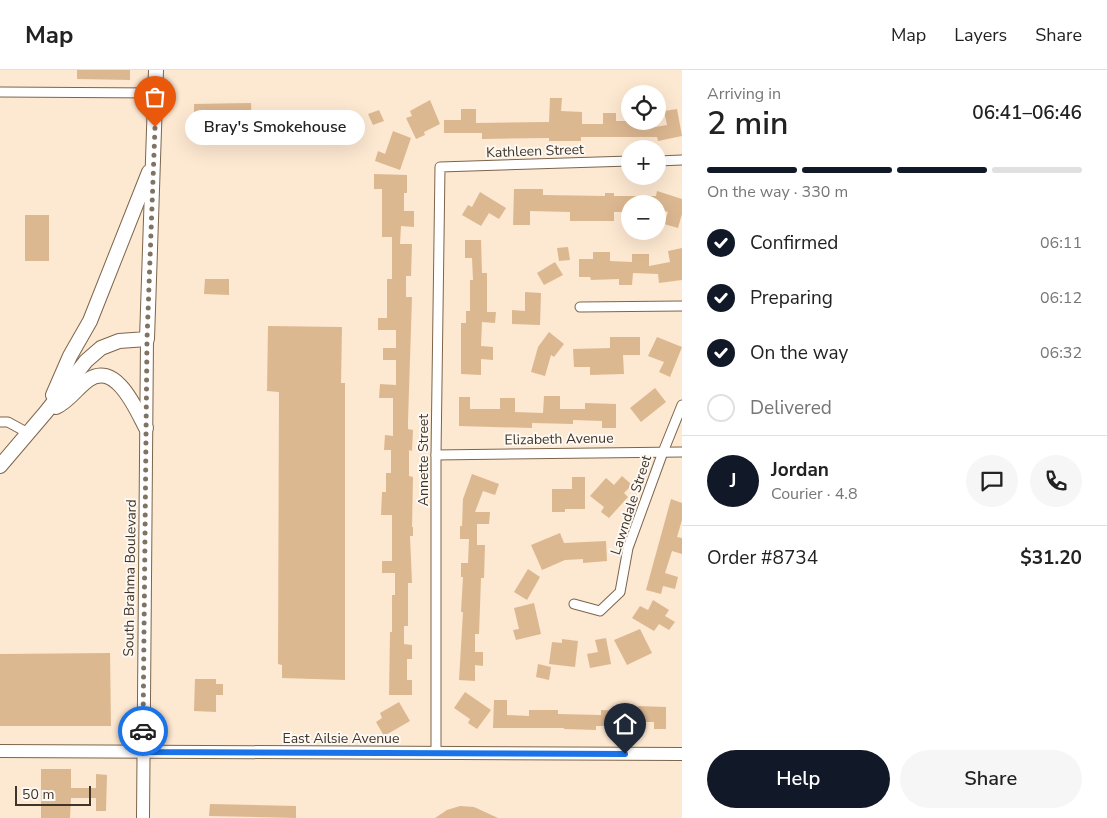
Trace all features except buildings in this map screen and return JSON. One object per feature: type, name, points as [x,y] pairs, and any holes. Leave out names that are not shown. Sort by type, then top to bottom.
[{"type":"main road","points":[[0,466],[86,361],[101,348],[119,341],[147,339],[156,70]]},
{"type":"main road","points":[[46,412],[70,356],[90,321],[154,161]]},
{"type":"main road","points":[[46,412],[63,404],[91,378],[102,376],[112,378],[128,394],[146,428]]},
{"type":"street","points":[[0,92],[156,93]]},
{"type":"street","points":[[666,160],[682,160]]},
{"type":"street","name":"Kathleen Street","points":[[440,168],[621,161]]},
{"type":"street","name":"Annette Street","points":[[436,753],[436,455],[440,168]]},
{"type":"street","points":[[580,307],[682,306]]},
{"type":"street","name":"South Brahma Boulevard","points":[[143,818],[147,339]]},
{"type":"street","name":"Lawndale Street","points":[[574,604],[600,611],[620,592],[628,548],[682,404]]},
{"type":"street","points":[[0,422],[8,422],[28,434]]},
{"type":"street","name":"Elizabeth Avenue","points":[[436,455],[682,452]]},
{"type":"street","name":"East Ailsie Avenue","points":[[0,751],[682,754]]},
{"type":"way so far","points":[[143,731],[147,339],[155,127]]},
{"type":"place","name":"Bray's Smokehouse","points":[[155,127]]},
{"type":"route","points":[[143,731],[143,752],[625,754]]}]
